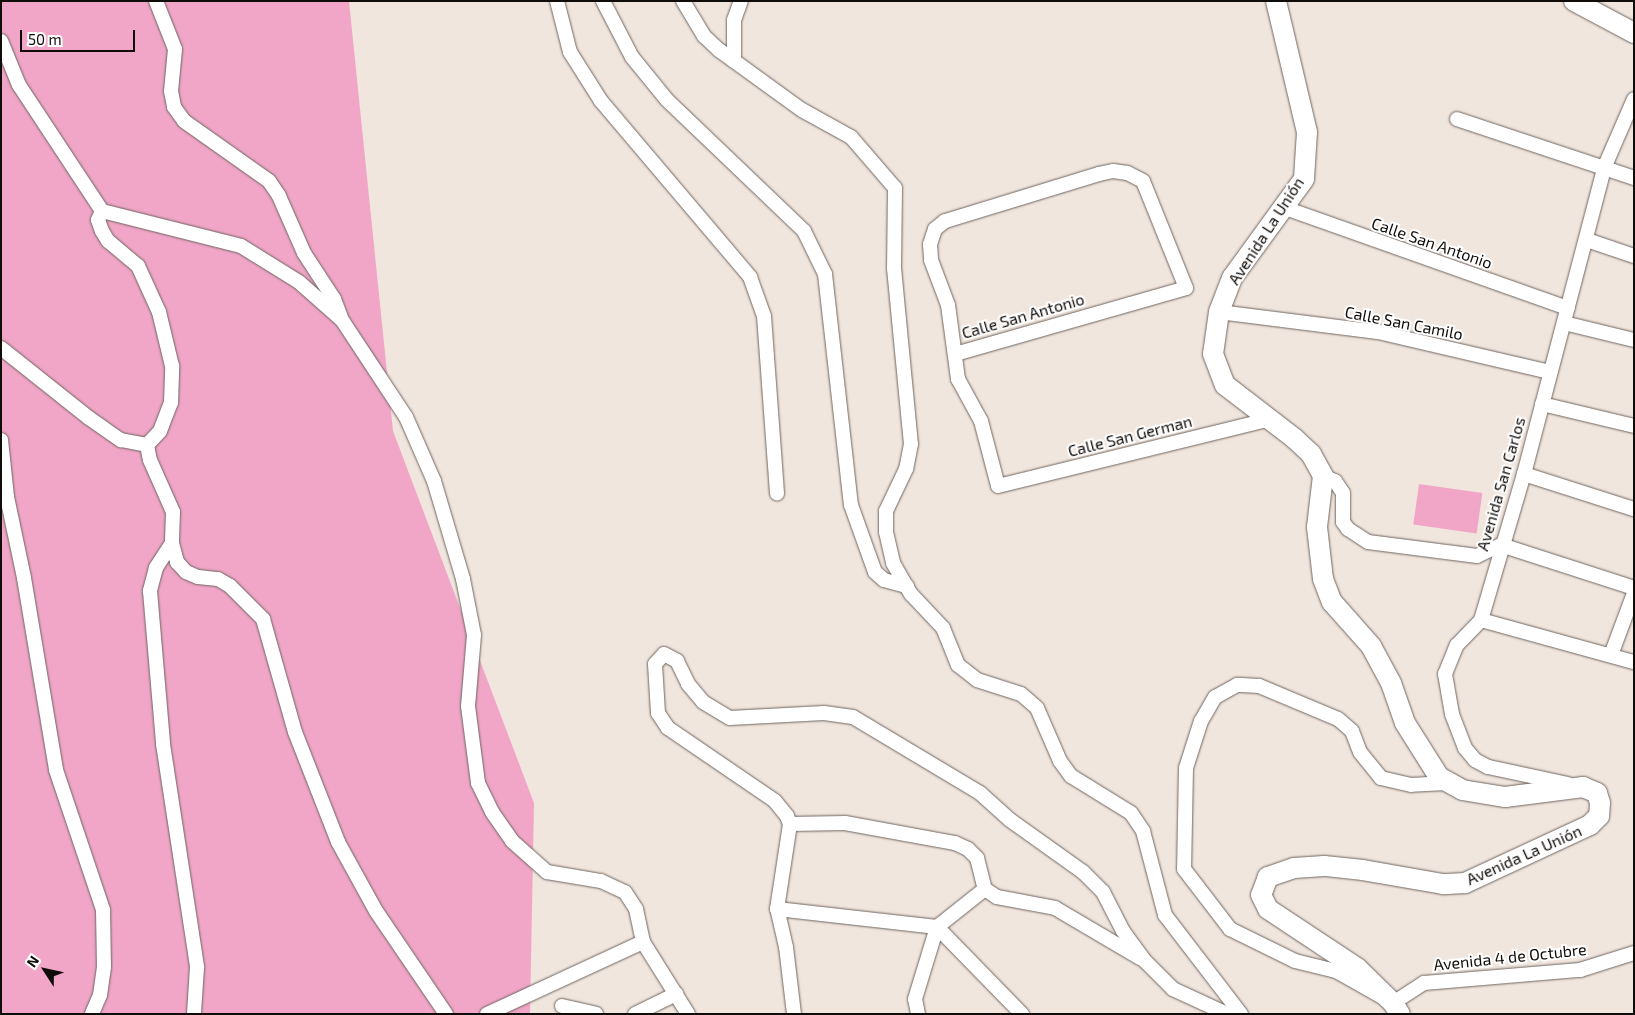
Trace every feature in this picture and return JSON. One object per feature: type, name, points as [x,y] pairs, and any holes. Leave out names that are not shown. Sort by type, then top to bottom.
[{"type":"main road","name":"Avenida La Unión","points":[[1276,1],[1307,132],[1304,180],[1285,208],[1268,225],[1232,278],[1219,312],[1213,354],[1225,385],[1311,454],[1323,476]]},
{"type":"main road","points":[[1574,1],[1634,34]]},
{"type":"main road","points":[[1323,476],[1317,527],[1323,579],[1332,602],[1371,646],[1391,683],[1410,732],[1447,783],[1462,790],[1505,797],[1583,787]]},
{"type":"main road","name":"Avenida La Unión","points":[[1397,1008],[1357,968],[1268,909],[1261,895],[1268,877],[1294,868],[1324,866],[1363,870],[1443,884],[1465,883],[1593,823],[1600,809],[1599,796],[1583,787]]},
{"type":"street","points":[[156,1],[175,49],[171,91],[174,107],[184,121],[269,181],[279,196],[304,253],[334,299],[342,320],[406,417],[434,481],[463,579],[474,635],[468,706],[478,784],[492,812],[512,841],[546,872],[601,882],[625,892],[636,909],[643,942],[688,1014]]},
{"type":"street","points":[[557,1],[570,52],[601,101],[750,277],[764,316],[777,494]]},
{"type":"street","points":[[603,1],[632,58],[667,100],[804,231],[825,274],[851,505],[875,572],[884,580],[907,586]]},
{"type":"street","points":[[683,1],[704,36],[734,61],[802,110],[851,137],[895,188],[894,268],[911,444],[906,469],[886,511],[886,532],[893,563],[907,586],[943,628],[955,659],[967,673],[977,680],[1022,694],[1037,708],[1060,761],[1071,776],[1131,813],[1143,831],[1165,915],[1241,1014]]},
{"type":"street","points":[[734,61],[734,20],[740,1]]},
{"type":"street","points":[[1,41],[19,86],[102,210],[241,246],[299,282],[342,320]]},
{"type":"street","name":"Avenida San Carlos","points":[[1583,787],[1488,767],[1475,760],[1466,748],[1452,714],[1444,674],[1457,645],[1481,620],[1501,545],[1524,474],[1587,240],[1604,168],[1634,99]]},
{"type":"street","points":[[1456,119],[1634,178]]},
{"type":"street","name":"Calle San Antonio","points":[[1113,171],[1143,181],[1186,288],[955,354],[948,306],[931,260],[930,244],[935,229],[945,221],[1099,174],[1113,171]]},
{"type":"street","name":"Calle San Antonio","points":[[1285,208],[1568,308]]},
{"type":"street","points":[[102,210],[98,220],[105,236],[138,266],[156,304],[172,366],[171,403],[160,431],[147,444]]},
{"type":"street","points":[[1587,240],[1634,256]]},
{"type":"street","name":"Calle San Camilo","points":[[1219,312],[1378,332],[1550,372]]},
{"type":"street","points":[[1564,323],[1634,340]]},
{"type":"street","points":[[1,348],[121,440],[147,444]]},
{"type":"street","name":"Calle San German","points":[[955,354],[958,379],[982,421],[998,486],[1270,420]]},
{"type":"street","points":[[1542,404],[1634,426]]},
{"type":"street","points":[[1,440],[7,497],[24,578],[56,770],[103,910],[104,967],[100,995],[92,1014]]},
{"type":"street","points":[[147,444],[150,460],[173,512],[172,543],[177,562],[186,572],[198,577],[218,579],[230,586],[263,619],[295,732],[338,842],[376,911],[446,1014]]},
{"type":"street","points":[[1524,474],[1634,509]]},
{"type":"street","points":[[1323,476],[1334,481],[1343,493],[1343,522],[1348,529],[1368,542],[1477,556],[1501,545],[1634,588]]},
{"type":"street","points":[[172,543],[156,568],[150,591],[163,744],[197,967],[194,1014]]},
{"type":"street","points":[[1611,655],[1634,593]]},
{"type":"street","points":[[1481,620],[1634,662]]},
{"type":"street","points":[[794,1014],[786,947],[777,909],[790,824],[775,801],[668,728],[658,713],[655,664],[659,657],[671,656],[677,661],[688,684],[703,702],[730,718],[824,713],[853,716],[980,792],[1017,825],[1083,872],[1103,892],[1123,931],[1145,961],[1173,989],[1227,1014]]},
{"type":"street","points":[[1397,1008],[1336,971],[1295,960],[1230,929],[1184,868],[1186,768],[1201,721],[1215,697],[1237,685],[1258,686],[1338,719],[1352,731],[1360,752],[1381,778],[1411,785],[1447,783]]},
{"type":"street","points":[[790,824],[845,823],[956,844],[968,848],[977,858],[985,888],[997,897],[1055,908],[1145,961]]},
{"type":"street","points":[[918,1014],[914,999],[937,927],[985,888]]},
{"type":"street","points":[[777,909],[937,927],[1022,1014]]},
{"type":"street","points":[[487,1014],[643,942]]},
{"type":"street","name":"Avenida 4 de Octubre","points":[[1397,1008],[1424,983],[1580,970],[1634,953]]},
{"type":"street","points":[[635,1014],[676,994]]},
{"type":"street","points":[[562,1006],[596,1014]]},
{"type":"shaded area","points":[[1,1],[349,1],[393,431],[534,803],[530,1014],[1,1014]]},
{"type":"shaded area","points":[[1419,484],[1482,493],[1477,534],[1413,525]]}]
